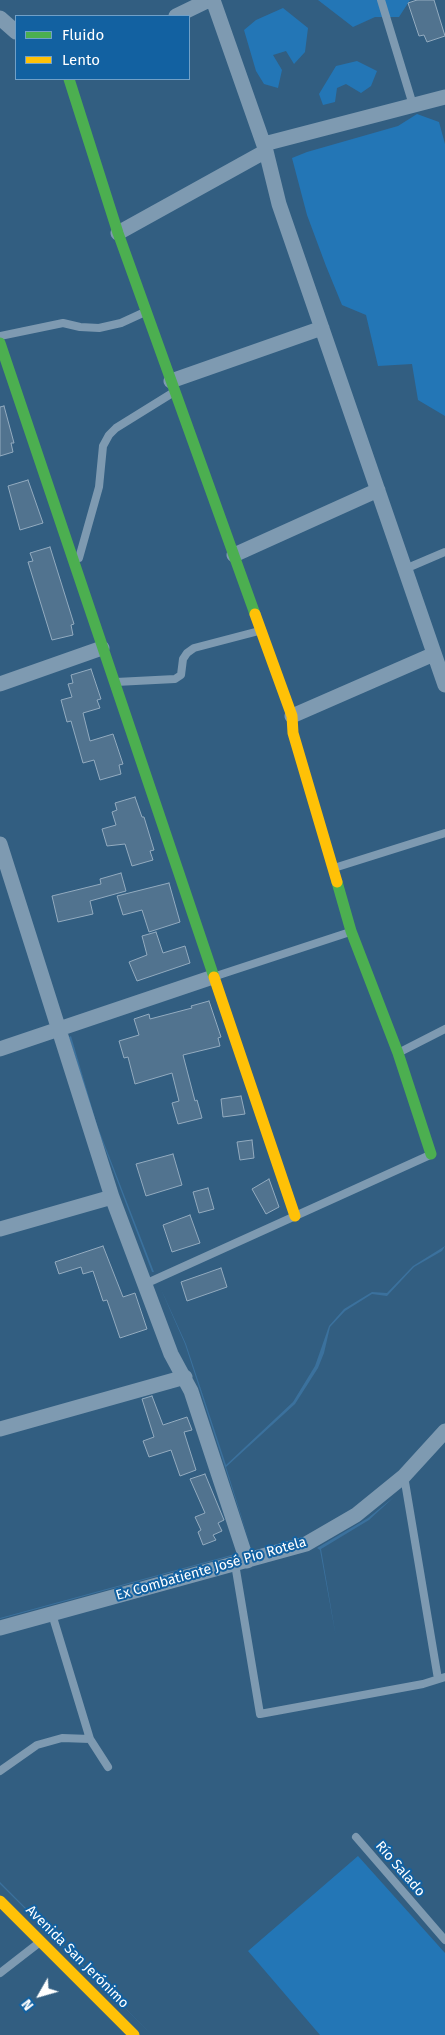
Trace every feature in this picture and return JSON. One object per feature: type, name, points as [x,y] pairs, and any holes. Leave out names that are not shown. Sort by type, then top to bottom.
[{"type":"street","points":[[178,15],[209,0]]},
{"type":"street","points":[[214,0],[265,147],[279,204],[445,685]]},
{"type":"street","points":[[0,18],[15,31]]},
{"type":"street","points":[[69,80],[145,312],[292,716],[293,733],[332,869],[352,931],[398,1054],[431,1154]]},
{"type":"street","points":[[118,234],[265,147],[445,97]]},
{"type":"street","points":[[172,386],[322,328]]},
{"type":"street","points":[[0,343],[295,1216]]},
{"type":"street","points":[[234,555],[378,490]]},
{"type":"street","points":[[0,684],[102,648]]},
{"type":"street","points":[[292,716],[434,654]]},
{"type":"street","points":[[0,844],[3,862],[112,1197],[171,1354],[191,1391],[241,1562]]},
{"type":"street","points":[[0,1049],[213,977]]},
{"type":"street","points":[[0,1229],[112,1197]]},
{"type":"street","points":[[0,1429],[185,1377]]},
{"type":"street","name":"Ex Combatiente José Pio Rotela","points":[[0,1628],[306,1544],[332,1531],[404,1476],[445,1431]]},
{"type":"street","name":"Avenida San Jerónimo","points":[[0,1901],[134,2035]]},
{"type":"lane","points":[[381,0],[413,105]]},
{"type":"lane","points":[[0,336],[63,323],[80,327],[100,328],[121,323],[145,312]]},
{"type":"lane","points":[[76,570],[99,488],[103,446],[109,435],[116,428],[172,386]]},
{"type":"lane","points":[[405,569],[445,552]]},
{"type":"lane","points":[[114,682],[175,679],[181,675],[183,659],[194,648],[261,630]]},
{"type":"lane","points":[[332,869],[445,833]]},
{"type":"lane","points":[[213,977],[352,931]]},
{"type":"lane","points":[[398,1054],[445,1029]]},
{"type":"lane","points":[[145,1284],[431,1154]]},
{"type":"lane","points":[[241,1562],[260,1714],[423,1684],[441,1678],[404,1476]]},
{"type":"lane","points":[[52,1614],[90,1739],[108,1767]]},
{"type":"lane","points":[[0,1771],[37,1745],[62,1738],[90,1739]]},
{"type":"lane","name":"Río Salado","points":[[356,1837],[445,1940]]},
{"type":"lane","points":[[0,1973],[40,1942]]},
{"type":"shaded area","points":[[318,0],[410,0],[399,17],[375,17],[353,27]]},
{"type":"shaded area","points":[[283,8],[308,28],[305,52],[294,64],[286,51],[273,55],[282,70],[278,88],[264,84],[256,71],[244,30],[256,20]]},
{"type":"shaded area","points":[[357,61],[377,71],[371,86],[361,93],[346,84],[337,88],[335,102],[323,105],[319,94],[336,66]]},
{"type":"shaded area","points":[[417,114],[439,122],[445,144],[445,416],[418,400],[412,364],[378,366],[366,315],[342,305],[307,215],[292,158],[398,126]]},
{"type":"shaded area","points":[[71,1036],[97,1125],[154,1272],[152,1272],[96,1125],[69,1037]]},
{"type":"shaded area","points":[[445,1246],[442,1251],[414,1267],[387,1296],[372,1294],[345,1311],[330,1327],[324,1353],[318,1368],[295,1404],[226,1467],[252,1550],[185,1344],[160,1287],[186,1344],[226,1465],[293,1402],[315,1366],[329,1326],[344,1309],[372,1292],[387,1293],[413,1266]]},
{"type":"shaded area","points":[[394,1497],[369,1520],[321,1549],[336,1637],[320,1550],[317,1548],[368,1518]]},
{"type":"shaded area","points":[[235,1555],[0,1619],[0,1618]]},
{"type":"shaded area","points":[[358,1856],[445,1953],[445,2035],[320,2035],[248,1951]]},
{"type":"shaded area","points":[[0,1882],[152,2035],[0,1884]]},
{"type":"building","points":[[417,0],[434,0],[445,36],[427,42],[424,35],[419,36],[408,3]]},
{"type":"building","points":[[4,406],[14,443],[11,443],[13,452],[0,456],[0,407]]},
{"type":"building","points":[[28,480],[43,523],[20,530],[8,486]]},
{"type":"building","points":[[50,547],[74,624],[71,625],[73,635],[52,640],[28,562],[33,561],[30,553]]},
{"type":"building","points":[[91,669],[101,699],[97,700],[100,708],[83,713],[90,741],[113,734],[123,764],[119,765],[121,774],[100,780],[94,760],[83,763],[71,721],[67,722],[61,700],[72,697],[68,684],[73,683],[71,675]]},
{"type":"building","points":[[135,797],[142,817],[144,817],[154,850],[150,851],[153,860],[132,866],[125,844],[107,846],[102,829],[116,825],[112,812],[117,810],[115,803]]},
{"type":"building","points":[[121,873],[126,891],[90,901],[93,914],[58,922],[52,896],[101,884],[100,879]]},
{"type":"building","points":[[169,883],[180,922],[149,932],[142,910],[123,915],[117,896]]},
{"type":"building","points":[[156,932],[163,953],[185,946],[190,963],[137,981],[129,962],[147,955],[142,936]]},
{"type":"building","points":[[209,1001],[221,1037],[218,1038],[220,1046],[183,1055],[195,1101],[197,1100],[202,1118],[178,1124],[172,1103],[179,1101],[172,1073],[135,1084],[128,1057],[124,1058],[119,1041],[139,1035],[134,1019],[149,1014],[150,1019],[192,1008],[191,1006]]},
{"type":"building","points":[[241,1096],[245,1114],[223,1117],[221,1099]]},
{"type":"building","points":[[252,1140],[254,1158],[240,1160],[237,1142]]},
{"type":"building","points":[[173,1154],[182,1185],[146,1196],[136,1164]]},
{"type":"building","points":[[269,1179],[279,1207],[266,1214],[252,1189]]},
{"type":"building","points":[[208,1188],[214,1209],[199,1213],[193,1192]]},
{"type":"building","points":[[190,1215],[200,1243],[172,1252],[163,1225]]},
{"type":"building","points":[[103,1246],[123,1297],[135,1293],[147,1329],[120,1338],[107,1300],[103,1301],[93,1271],[83,1274],[81,1267],[59,1274],[55,1262]]},
{"type":"building","points":[[221,1268],[227,1287],[187,1301],[181,1282]]},
{"type":"building","points":[[152,1396],[163,1425],[187,1417],[192,1430],[184,1432],[196,1470],[180,1476],[171,1450],[149,1457],[143,1441],[154,1437],[142,1399]]},
{"type":"building","points":[[205,1474],[224,1520],[218,1523],[222,1531],[213,1535],[216,1540],[203,1545],[198,1532],[201,1530],[195,1517],[205,1513],[190,1479]]},
{"type":"traffic: fast","points":[[69,80],[118,233],[255,614]]},
{"type":"traffic: fast","points":[[0,343],[214,977]]},
{"type":"traffic: fast","points":[[337,882],[351,931],[398,1053],[431,1154]]},
{"type":"traffic: slow","points":[[255,614],[292,716],[293,733],[337,882]]},
{"type":"traffic: slow","points":[[214,977],[295,1216]]},
{"type":"traffic: slow","points":[[0,1901],[134,2035]]}]
